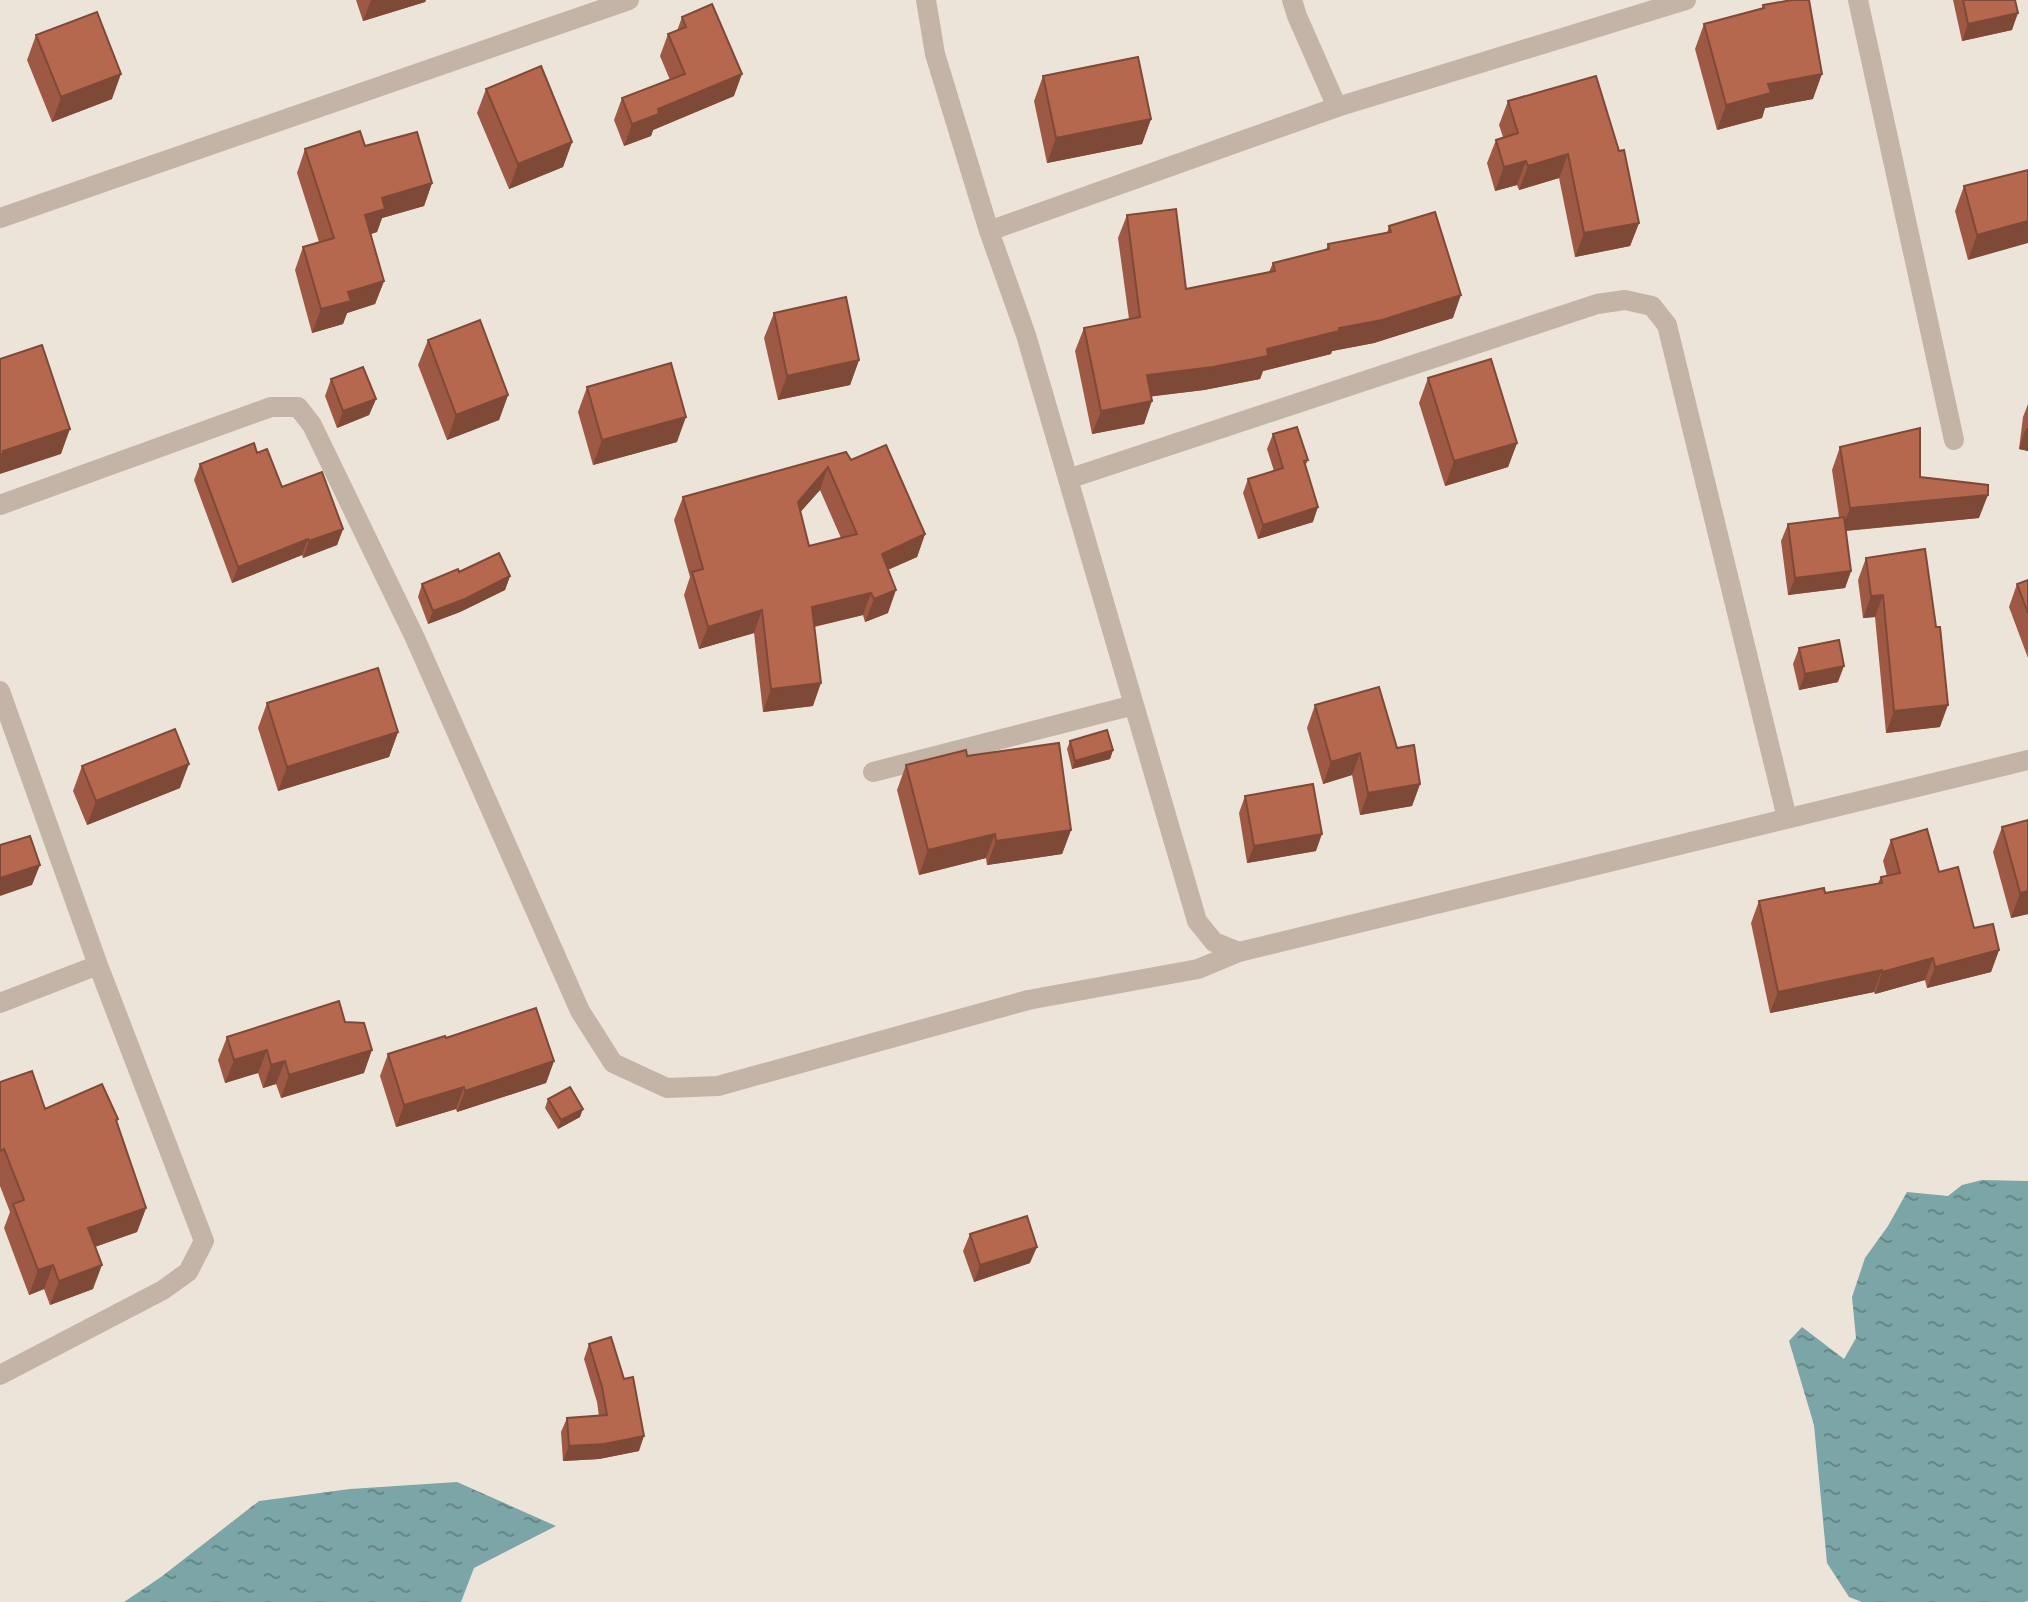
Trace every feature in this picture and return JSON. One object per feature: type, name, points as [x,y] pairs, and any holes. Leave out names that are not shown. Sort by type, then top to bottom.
[{"type":"street","points":[[0,218],[629,0]]},
{"type":"street","points":[[926,0],[935,54],[989,231],[1026,335],[1197,921],[1214,942],[1239,952]]},
{"type":"street","points":[[1292,0],[1337,107]]},
{"type":"street","points":[[989,231],[1337,107],[1686,0]]},
{"type":"street","points":[[1858,0],[1954,440]]},
{"type":"street","points":[[1068,479],[1597,304],[1625,300],[1652,306],[1667,325],[1787,818]]},
{"type":"street","points":[[0,505],[271,407],[298,407],[312,425],[415,638],[580,1011],[613,1063],[667,1088],[718,1086],[1028,1000],[1198,969],[1239,952],[2028,760]]},
{"type":"street","points":[[0,691],[98,965],[204,1241],[188,1272],[163,1290],[0,1375]]},
{"type":"street","points":[[873,772],[1134,705]]},
{"type":"street","points":[[0,1003],[98,965]]},
{"type":"water","points":[[1982,1180],[2028,1181],[2028,1601],[1862,1602],[1849,1597],[1827,1563],[1814,1425],[1789,1341],[1802,1327],[1844,1359],[1856,1338],[1852,1297],[1865,1258],[1907,1192],[1948,1196],[1962,1185]]},
{"type":"water","points":[[457,1482],[556,1526],[474,1568],[461,1602],[124,1602],[259,1501],[350,1489]]},
{"type":"building","points":[[1809,0],[1822,74],[1768,84],[1771,93],[1726,105],[1704,24],[1764,8],[1763,5]]},
{"type":"building","points":[[1963,0],[2015,0],[2018,13],[1968,24]]},
{"type":"building","points":[[712,4],[742,74],[658,109],[659,114],[632,124],[622,98],[685,74],[668,34],[686,27],[682,17]]},
{"type":"building","points":[[97,12],[121,74],[61,97],[36,35]]},
{"type":"building","points":[[1138,57],[1151,119],[1056,138],[1043,76]]},
{"type":"building","points":[[541,66],[572,142],[518,164],[486,89]]},
{"type":"building","points":[[1596,76],[1619,151],[1624,150],[1639,223],[1584,233],[1568,154],[1528,166],[1526,161],[1504,167],[1496,140],[1518,133],[1508,101]]},
{"type":"building","points":[[360,131],[365,146],[417,132],[432,183],[382,198],[385,209],[365,215],[384,281],[348,292],[351,301],[321,309],[303,247],[334,238],[305,149]]},
{"type":"building","points":[[2028,170],[2028,221],[1977,235],[1964,186]]},
{"type":"building","points":[[1176,209],[1186,289],[1275,271],[1273,263],[1329,249],[1328,244],[1391,232],[1389,226],[1435,212],[1461,295],[1382,320],[1339,328],[1339,331],[1267,349],[1268,356],[1147,375],[1152,401],[1101,411],[1084,328],[1140,317],[1127,215]]},
{"type":"building","points":[[846,297],[859,360],[787,376],[774,313]]},
{"type":"building","points":[[480,320],[508,395],[456,415],[428,340]]},
{"type":"building","points":[[42,345],[70,429],[3,451],[0,455],[0,359]]},
{"type":"building","points":[[1491,359],[1517,443],[1454,461],[1428,378]]},
{"type":"building","points":[[671,363],[686,417],[602,440],[587,387]]},
{"type":"building","points":[[363,367],[376,399],[343,411],[331,379]]},
{"type":"building","points":[[1297,427],[1318,507],[1263,525],[1248,479],[1283,468],[1273,434]]},
{"type":"building","points":[[1920,428],[1920,477],[1988,485],[1988,495],[1850,508],[1840,447]]},
{"type":"building","points":[[254,443],[257,453],[267,449],[282,487],[322,472],[343,529],[308,539],[238,567],[200,464]]},
{"type":"building","points":[[886,445],[925,534],[882,554],[896,590],[874,599],[871,593],[812,607],[821,683],[771,689],[762,610],[708,627],[692,572],[703,569],[683,497],[846,452],[851,460]],"holes":[[[828,467],[857,534],[809,546],[798,502]]]},
{"type":"building","points":[[1844,517],[1851,571],[1795,578],[1788,524]]},
{"type":"building","points":[[1925,549],[1936,627],[1940,627],[1948,705],[1894,711],[1883,595],[1871,596],[1866,558]]},
{"type":"building","points":[[499,553],[510,576],[433,611],[422,584],[458,569],[459,572]]},
{"type":"building","points":[[2028,580],[2028,613],[2017,584]]},
{"type":"building","points":[[1839,640],[1844,666],[1805,674],[1799,648]]},
{"type":"building","points":[[378,668],[398,732],[287,767],[267,703]]},
{"type":"building","points":[[1379,687],[1397,748],[1414,745],[1420,784],[1368,793],[1360,753],[1331,762],[1315,705]]},
{"type":"building","points":[[175,729],[189,764],[96,801],[82,766]]},
{"type":"building","points":[[1107,730],[1113,750],[1075,761],[1070,741]]},
{"type":"building","points":[[1059,743],[1071,830],[996,841],[995,834],[928,850],[906,765],[966,750],[967,756]]},
{"type":"building","points":[[1313,784],[1322,834],[1254,846],[1245,796]]},
{"type":"building","points":[[2028,820],[2028,891],[2020,893],[2002,827]]},
{"type":"building","points":[[1927,829],[1939,872],[1958,867],[1974,928],[1993,924],[1999,950],[1935,967],[1933,958],[1882,972],[1778,992],[1759,901],[1824,888],[1825,893],[1882,883],[1881,877],[1900,873],[1891,840]]},
{"type":"building","points":[[30,836],[40,865],[0,878],[0,845]]},
{"type":"building","points":[[339,1001],[345,1022],[364,1023],[372,1050],[289,1075],[285,1061],[271,1065],[267,1050],[234,1060],[227,1037]]},
{"type":"building","points":[[536,1008],[554,1061],[465,1091],[464,1087],[404,1105],[388,1054]]},
{"type":"building","points":[[32,1071],[45,1109],[102,1084],[118,1119],[146,1208],[88,1228],[102,1265],[59,1281],[53,1265],[38,1270],[13,1204],[24,1200],[4,1149],[0,1151],[0,1082]]},
{"type":"building","points":[[570,1087],[583,1109],[561,1120],[548,1099]]},
{"type":"building","points":[[1027,1216],[1037,1247],[980,1265],[970,1234]]},
{"type":"building","points":[[611,1337],[624,1379],[633,1377],[644,1436],[604,1444],[569,1446],[567,1418],[607,1415],[589,1344]]}]
